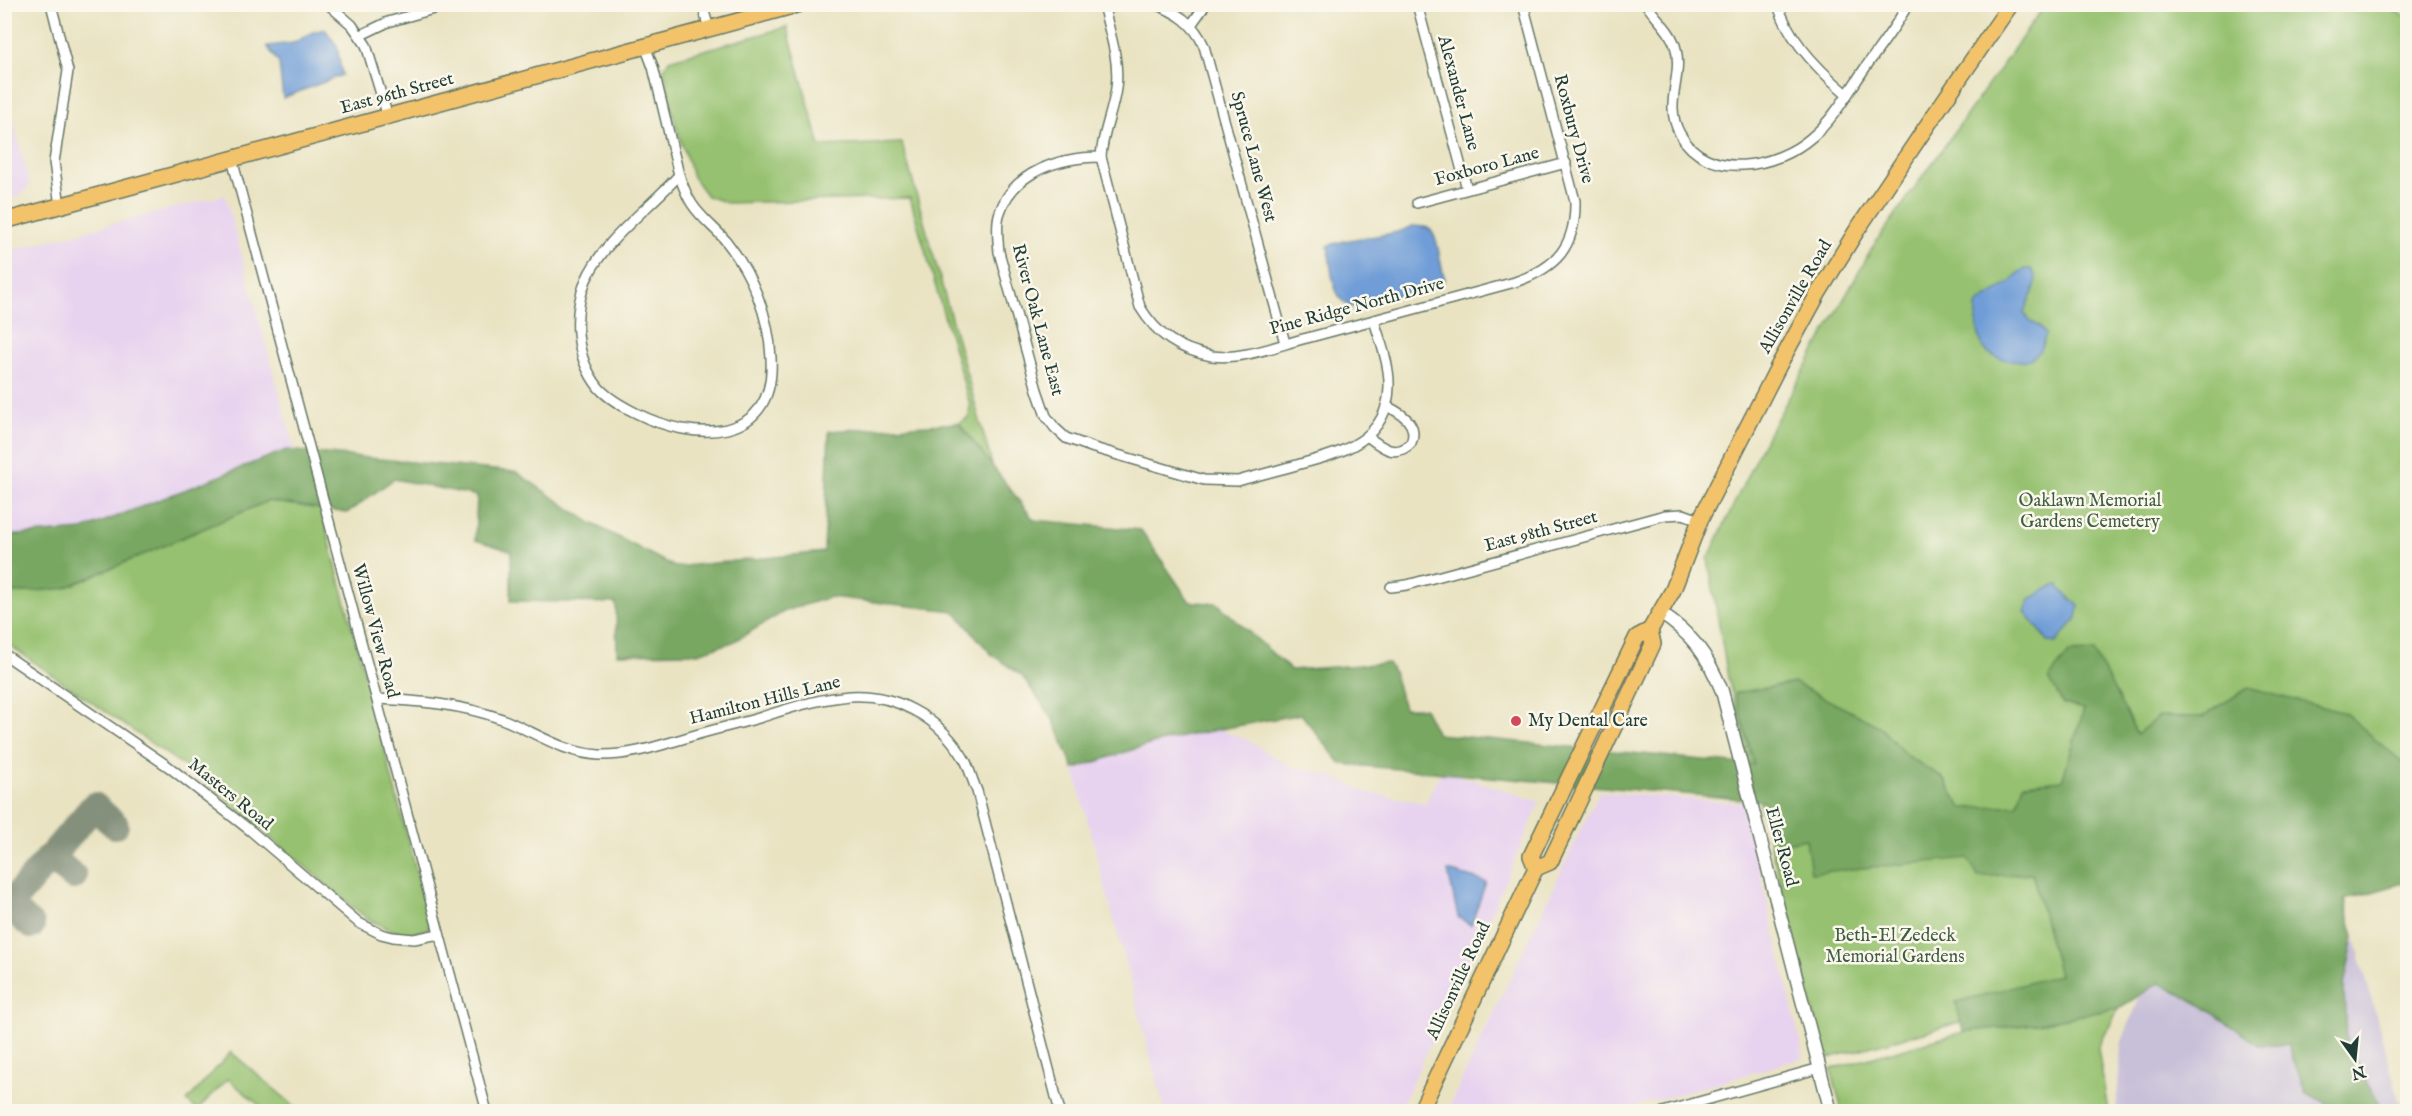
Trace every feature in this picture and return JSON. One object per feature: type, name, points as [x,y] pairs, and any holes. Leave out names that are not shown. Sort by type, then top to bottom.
[{"type":"main road","name":"East 96th Street","points":[[4,221],[800,4]]},
{"type":"main road","name":"Allisonville Road","points":[[1420,1112],[1487,965],[1536,868],[1550,862],[1653,644],[1650,630],[1673,590],[1700,520],[1819,292],[1870,210],[2011,4]]},
{"type":"street","points":[[51,4],[68,71],[54,162],[60,206]]},
{"type":"street","points":[[328,4],[361,35],[368,49],[388,117]]},
{"type":"street","points":[[361,35],[388,22],[451,4]]},
{"type":"street","points":[[702,4],[709,29]]},
{"type":"street","points":[[1101,157],[1101,146],[1114,100],[1117,72],[1104,7],[1122,4]]},
{"type":"street","name":"Spruce Lane West","points":[[1154,4],[1166,6],[1191,25],[1198,33],[1209,59],[1286,343]]},
{"type":"street","points":[[1191,25],[1206,4]]},
{"type":"street","name":"Alexander Lane","points":[[1417,4],[1467,189]]},
{"type":"street","name":"Roxbury Drive","points":[[1523,4],[1575,201],[1575,217],[1569,240],[1556,260]]},
{"type":"street","points":[[1646,4],[1672,36],[1676,49],[1678,63],[1672,104],[1680,132],[1695,152],[1714,162],[1734,166],[1748,165],[1782,156],[1814,136],[1847,94],[1908,4]]},
{"type":"street","points":[[1778,4],[1784,21],[1818,68],[1847,94]]},
{"type":"street","points":[[645,46],[653,67],[679,175],[693,206],[724,239],[751,280],[768,330],[771,368],[765,398],[749,419],[732,428],[717,432],[699,433],[666,427],[621,406],[608,397],[591,377],[579,341],[578,311],[581,295],[594,266],[604,251],[679,175]]},
{"type":"street","name":"River Oak Lane East","points":[[1101,157],[1084,157],[1035,171],[1021,181],[1010,194],[999,215],[999,252],[1037,390],[1046,416],[1055,428],[1066,438],[1094,448],[1204,480],[1222,482],[1238,481],[1345,451],[1367,436]]},
{"type":"street","name":"Pine Ridge North Drive","points":[[1101,157],[1140,307],[1154,328],[1173,344],[1213,356],[1240,355],[1515,282],[1537,275],[1556,260]]},
{"type":"street","name":"Willow View Road","points":[[232,159],[487,1112]]},
{"type":"street","name":"Foxboro Lane","points":[[1417,203],[1566,163]]},
{"type":"street","points":[[1374,320],[1387,367],[1389,386],[1381,419],[1367,436],[1389,451],[1402,451],[1411,443],[1414,431],[1409,421],[1398,411],[1386,406]]},
{"type":"street","name":"East 98th Street","points":[[1391,587],[1407,585],[1665,515],[1683,514],[1700,520]]},
{"type":"street","name":"Eller Road","points":[[1660,613],[1687,633],[1698,645],[1722,691],[1831,1112]]},
{"type":"street","name":"Masters Road","points":[[4,654],[169,767],[251,831],[359,923],[393,938],[414,939],[439,934]]},
{"type":"street","name":"Hamilton Hills Lane","points":[[377,699],[420,701],[462,707],[501,719],[575,753],[612,755],[655,747],[841,697],[884,698],[910,707],[928,718],[956,746],[967,764],[977,791],[1060,1112]]},
{"type":"street","points":[[1663,1112],[1820,1068]]},
{"type":"shaded area","points":[[5,89],[30,185],[19,197],[5,201]]},
{"type":"shaded area","points":[[225,195],[295,451],[286,450],[82,530],[5,536],[5,252]]},
{"type":"shaded area","points":[[1217,729],[1245,739],[1290,766],[1329,775],[1369,793],[1425,803],[1442,770],[1540,802],[1491,914],[1399,1111],[1165,1111],[1074,770],[1150,744]]},
{"type":"shaded area","points":[[1599,792],[1744,803],[1804,1058],[1619,1111],[1447,1111]]},
{"type":"shaded area","points":[[2349,916],[2402,1111],[2116,1112],[2121,1044],[2150,971]]},
{"type":"green space","name":"Oaklawn Memorial Gardens Cemetery","points":[[2384,4],[2407,18],[2407,882],[2345,899],[2349,916],[1825,1059],[1728,678],[1708,559],[1759,451],[1874,245],[2045,5]]},
{"type":"green space","points":[[787,27],[820,146],[902,143],[993,468],[959,423],[969,417],[970,405],[910,198],[728,203],[707,196],[693,177],[675,123],[664,69],[669,60]]},
{"type":"green space","points":[[959,423],[1034,520],[1141,530],[1190,602],[1217,603],[1291,670],[1388,663],[1393,671],[1404,708],[1424,708],[1437,734],[1754,765],[1735,693],[1795,683],[1879,726],[1907,756],[1942,777],[1962,808],[2017,805],[2024,784],[2062,780],[2084,709],[2063,704],[2049,678],[2069,653],[2094,652],[2137,734],[2159,716],[2202,717],[2248,688],[2345,713],[2407,766],[2407,882],[2344,900],[2354,936],[2344,985],[2346,1042],[2383,1111],[2343,1111],[2306,1093],[2288,1045],[2259,1045],[2201,1005],[2159,983],[2119,1008],[2033,1024],[1963,1032],[1956,1002],[2059,975],[2032,873],[1978,877],[1968,858],[1811,873],[1806,839],[1777,845],[1764,801],[1341,764],[1301,714],[1170,739],[1074,769],[1053,719],[1022,676],[991,654],[954,611],[830,597],[785,611],[733,642],[698,653],[617,654],[616,603],[511,601],[511,551],[475,540],[477,496],[394,479],[347,513],[268,501],[65,588],[5,594],[4,536],[82,530],[286,450],[516,472],[591,523],[675,567],[824,552],[829,431]]},
{"type":"green space","points":[[268,501],[321,509],[431,927],[422,931],[397,932],[365,917],[191,771],[5,642],[4,594],[65,588]]},
{"type":"green space","points":[[2119,1008],[2098,1048],[2108,1111],[1842,1111],[1831,1069],[1963,1032],[2033,1024]]},
{"type":"green space","points":[[231,1052],[300,1111],[266,1111],[228,1079],[197,1110],[187,1101]]},
{"type":"water","points":[[325,29],[337,46],[342,75],[283,98],[279,63],[267,46],[294,43],[313,32]]},
{"type":"water","points":[[1413,226],[1426,227],[1432,231],[1445,279],[1439,285],[1353,307],[1346,304],[1340,298],[1333,282],[1328,246]]},
{"type":"water","points":[[2026,269],[2031,269],[2036,281],[2034,292],[2024,314],[2046,334],[2040,351],[2031,358],[2017,361],[2001,359],[1988,352],[1982,344],[1976,306]]},
{"type":"water","points":[[2054,585],[2059,585],[2060,589],[2079,606],[2077,618],[2056,643],[2049,642],[2025,612],[2030,599]]},
{"type":"water","points":[[1448,871],[1486,882],[1471,925],[1458,917]]},
{"type":"taxiway","points":[[4,911],[94,806],[115,825]]},
{"type":"taxiway","points":[[50,857],[73,876]]},
{"type":"taxiway","points":[[9,906],[31,925]]},
{"type":"place","name":"My Dental Care","points":[[1516,721]]},
{"type":"park label","name":"Beth-El Zedeck Memorial Gardens","points":[[1895,946]]}]
